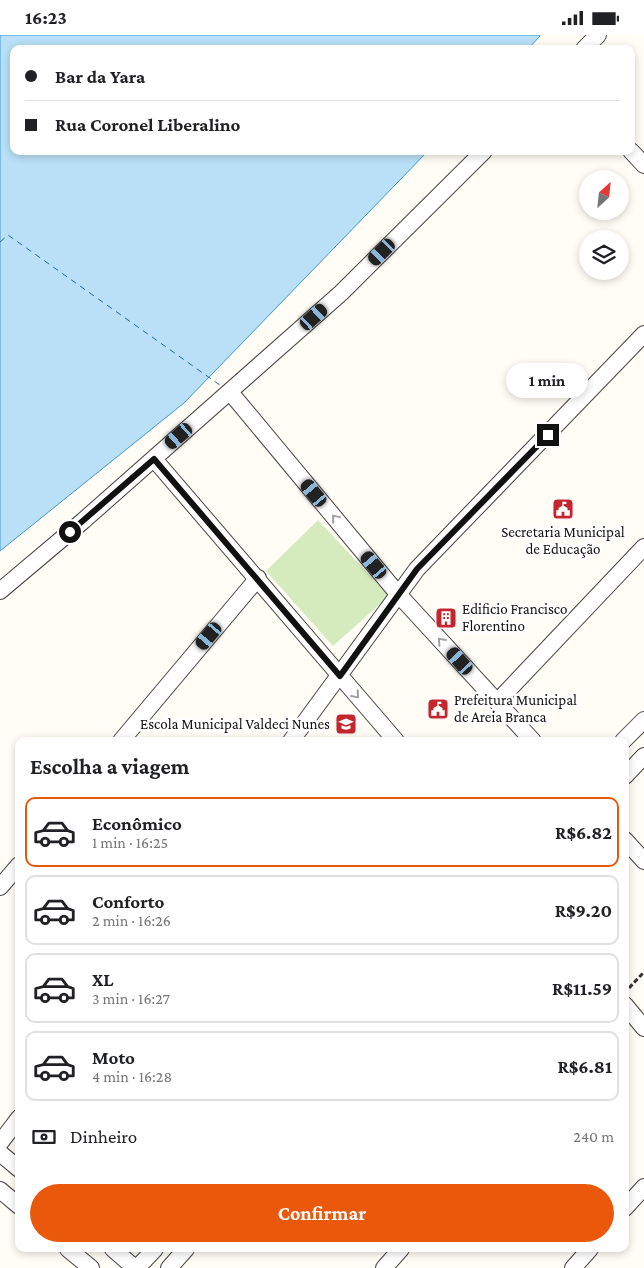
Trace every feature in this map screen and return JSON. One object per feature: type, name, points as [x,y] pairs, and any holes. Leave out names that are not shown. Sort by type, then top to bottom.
[{"type":"street","points":[[588,45],[598,35]]},
{"type":"street","points":[[0,591],[154,459],[342,293],[480,155]]},
{"type":"street","points":[[635,155],[644,165]]},
{"type":"street","points":[[294,737],[417,569],[644,335]]},
{"type":"street","points":[[230,392],[398,594],[529,737]]},
{"type":"street","points":[[154,459],[393,737]]},
{"type":"street","points":[[496,702],[644,547]]},
{"type":"street","points":[[124,737],[258,578]]},
{"type":"street","points":[[627,737],[644,721]]},
{"type":"street","points":[[629,772],[644,756]]},
{"type":"street","points":[[629,844],[644,861]]},
{"type":"street","points":[[0,887],[15,870]]},
{"type":"street","points":[[629,1010],[644,1029]]},
{"type":"street","points":[[0,1143],[15,1123]]},
{"type":"street","points":[[0,1153],[15,1166]]},
{"type":"street","points":[[629,1204],[644,1187]]},
{"type":"street","points":[[0,1190],[15,1203]]},
{"type":"street","points":[[71,1252],[90,1268]]},
{"type":"street","points":[[116,1252],[136,1268],[152,1252]]},
{"type":"street","points":[[168,1268],[183,1252]]},
{"type":"street","points":[[384,1268],[398,1252]]},
{"type":"street","points":[[573,1268],[587,1252]]},
{"type":"path","points":[[629,988],[644,972]]},
{"type":"green space","points":[[318,520],[389,596],[333,646],[266,571]]},
{"type":"water","points":[[0,35],[540,36],[532,45],[10,45],[10,155],[424,155],[184,403],[0,551]]},
{"type":"ferry route","points":[[0,242],[8,235],[224,388]]},
{"type":"place","name":"Secretaria Municipal de Educação","points":[[563,509]]},
{"type":"place","name":"Edificio Francisco Florentino","points":[[446,618]]},
{"type":"place","name":"Prefeitura Municipal de Areia Branca","points":[[438,709]]},
{"type":"place","name":"Escola Municipal Valdeci Nunes","points":[[346,724]]},
{"type":"route","points":[[70,532],[154,459],[186,493],[340,676],[417,569],[548,435]]}]
